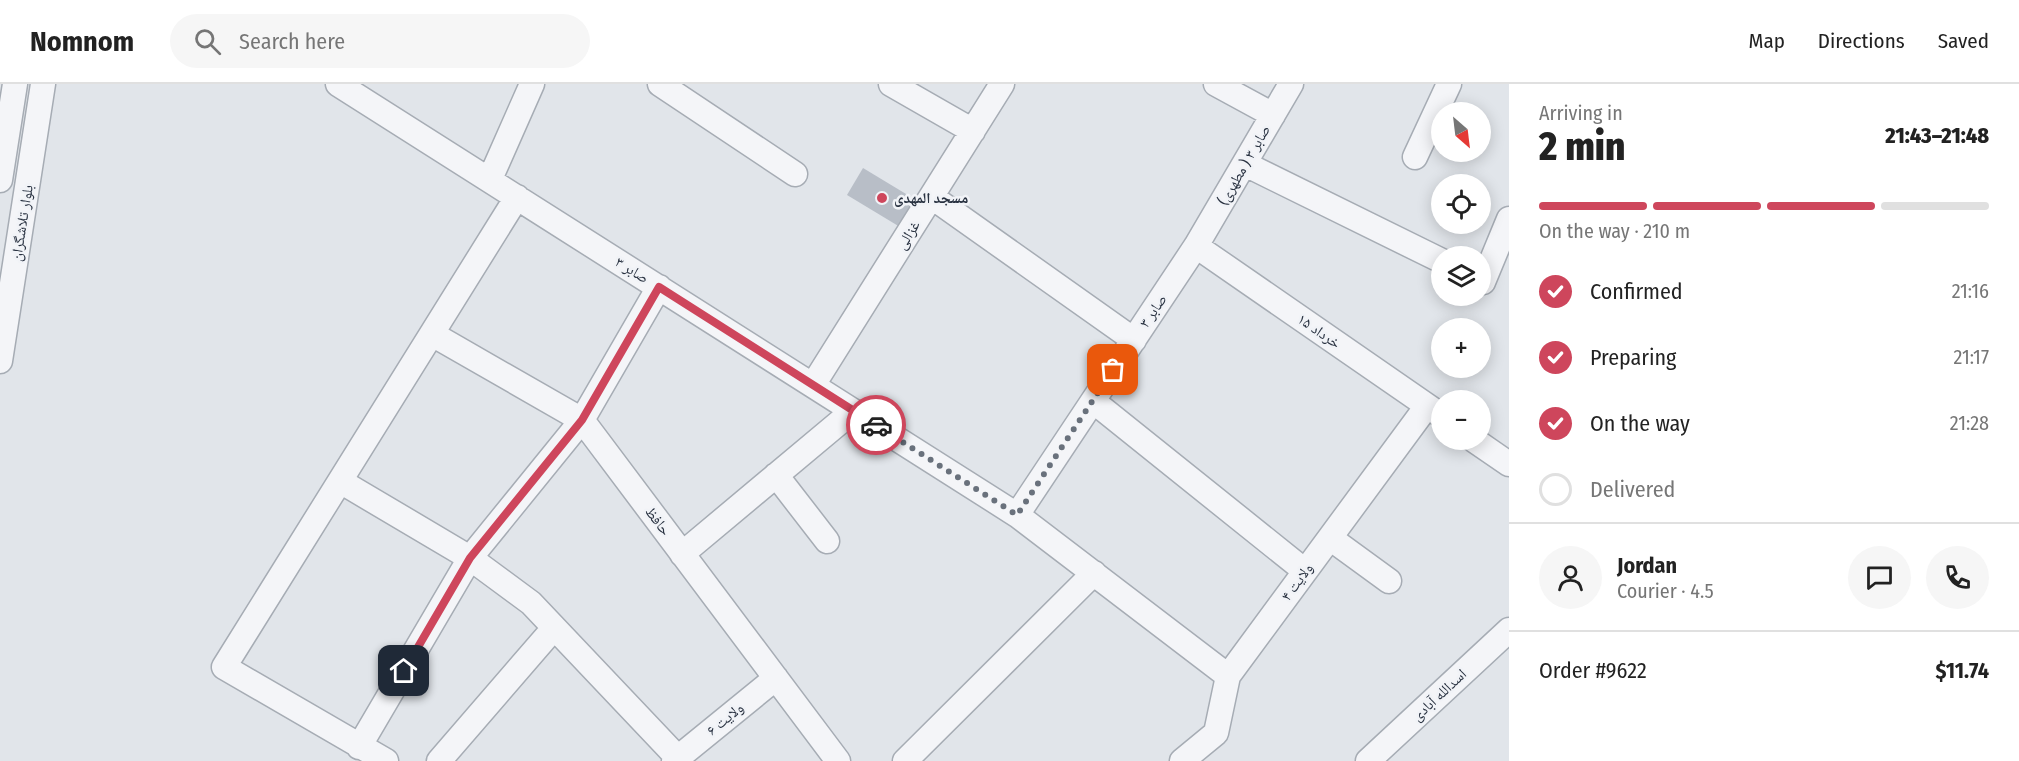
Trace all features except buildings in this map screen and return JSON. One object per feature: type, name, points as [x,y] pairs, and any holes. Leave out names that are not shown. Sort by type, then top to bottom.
[{"type":"street","name":"بلوار تلاشگران","points":[[0,180],[15,84]]},
{"type":"street","name":"بلوار تلاشگران","points":[[0,361],[43,84]]},
{"type":"street","name":"صابر ۳","points":[[338,84],[368,92],[517,197],[1017,515],[1196,246]]},
{"type":"street","points":[[490,179],[532,84]]},
{"type":"street","points":[[660,84],[795,174]]},
{"type":"street","points":[[891,84],[973,131]]},
{"type":"street","name":"غزالی","points":[[813,385],[1002,84]]},
{"type":"street","points":[[1216,84],[1273,115]]},
{"type":"street","name":"صابر ۳ ( مطهری)","points":[[1196,246],[1291,84]]},
{"type":"street","points":[[1415,157],[1449,84]]},
{"type":"street","points":[[1245,164],[1431,256]]},
{"type":"street","points":[[386,761],[224,667],[517,197]]},
{"type":"street","points":[[932,197],[1134,340]]},
{"type":"street","points":[[1491,264],[1508,225]]},
{"type":"street","name":"۱۵ خرداد","points":[[1196,246],[1431,409]]},
{"type":"street","points":[[359,747],[470,558],[582,420],[659,287]]},
{"type":"street","name":"حافظ","points":[[432,334],[582,420],[838,761]]},
{"type":"street","points":[[1093,401],[1305,571]]},
{"type":"street","points":[[682,554],[853,411]]},
{"type":"street","name":"ولایت ۴","points":[[1182,761],[1216,733],[1228,676],[1330,538],[1431,415]]},
{"type":"street","points":[[1491,450],[1508,459]]},
{"type":"street","points":[[776,475],[827,541]]},
{"type":"street","points":[[340,481],[470,558],[531,603],[676,759]]},
{"type":"street","points":[[1017,515],[1228,676]]},
{"type":"street","points":[[1330,538],[1389,582]]},
{"type":"street","points":[[905,761],[1094,573]]},
{"type":"street","points":[[439,761],[554,628]]},
{"type":"street","name":"اسدالله آبادی","points":[[1368,761],[1509,630]]},
{"type":"street","name":"ولایت ۶","points":[[676,759],[776,678]]},
{"type":"way so far","points":[[876,425],[1017,515],[1113,370]]},
{"type":"place","name":"مسجد المهدی","points":[[882,198]]},
{"type":"route","points":[[404,671],[470,558],[582,420],[659,287],[876,425]]}]
